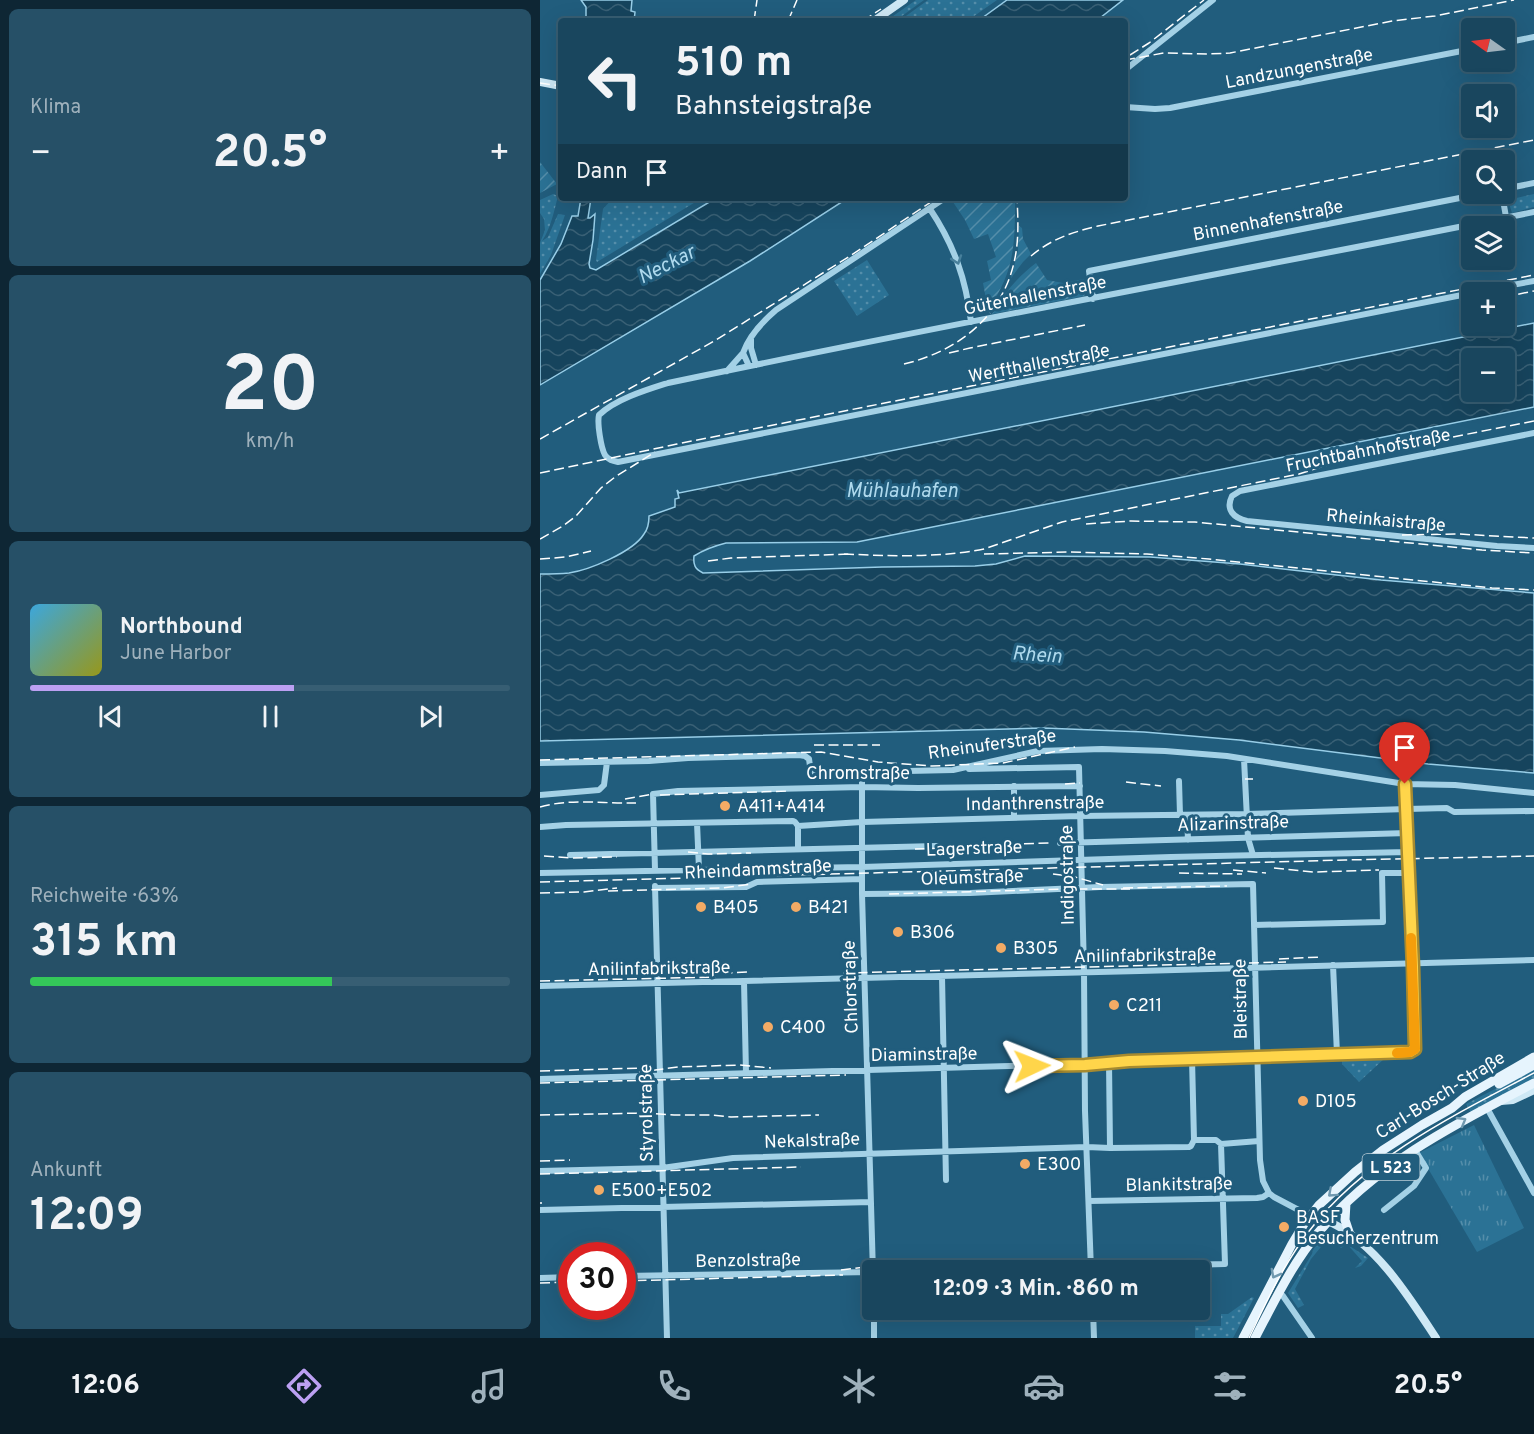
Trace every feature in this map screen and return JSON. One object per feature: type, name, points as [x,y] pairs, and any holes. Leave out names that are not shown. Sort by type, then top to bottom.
[{"type":"main road","name":"Carl-Bosch-Straße","points":[[1243,1338],[1292,1244],[1319,1205],[1372,1158],[1452,1108],[1465,1097],[1534,1057]]},
{"type":"main road","name":"L 523","points":[[1452,1108],[1534,1065]]},
{"type":"main road","name":"L 523","points":[[1500,1101],[1534,1083]]},
{"type":"main road","name":"Carl-Bosch-Straße","points":[[1256,1338],[1279,1293],[1304,1252],[1346,1203],[1375,1178],[1415,1150],[1500,1101]]},
{"type":"main road","name":"L 523","points":[[1372,1158],[1366,1171],[1375,1178]]},
{"type":"main road","points":[[1346,1203],[1345,1220],[1350,1235]]},
{"type":"street","points":[[878,18],[904,0]]},
{"type":"street","points":[[1128,68],[1213,0]]},
{"type":"street","points":[[1515,41],[1534,37]]},
{"type":"street","name":"Landzungenstraße","points":[[1129,107],[1155,110],[1170,108],[1461,51]]},
{"type":"street","points":[[540,82],[558,85]]},
{"type":"street","points":[[1515,187],[1534,183]]},
{"type":"street","name":"Binnenhafenstraße","points":[[1092,298],[1089,271],[1461,198]]},
{"type":"street","points":[[727,371],[743,353],[762,323],[788,301],[940,201]]},
{"type":"street","points":[[930,208],[949,238],[959,263],[971,322]]},
{"type":"street","name":"Güterhallenstraße","points":[[1512,216],[1534,212]]},
{"type":"street","name":"Güterhallenstraße","points":[[613,461],[604,454],[598,420],[601,412],[647,389],[668,383],[1461,226]]},
{"type":"street","name":"Werfthallenstraße","points":[[1515,284],[1534,280]]},
{"type":"street","name":"Werfthallenstraße","points":[[613,461],[618,462],[1461,295]]},
{"type":"street","points":[[751,339],[752,366]]},
{"type":"street","points":[[743,353],[746,362],[752,366]]},
{"type":"street","name":"Fruchtbahnhofstraße","points":[[1236,518],[1230,510],[1230,501],[1240,491],[1534,433]]},
{"type":"street","name":"Rheinkaistraße","points":[[1236,518],[1332,531],[1534,548]]},
{"type":"street","name":"Rheinuferstraße","points":[[540,763],[799,755],[809,759],[811,773],[822,778],[862,772],[953,770],[1038,751],[1165,750],[1244,759],[1405,784],[1455,785],[1534,793]]},
{"type":"street","points":[[1244,759],[1248,838],[1253,855]]},
{"type":"street","points":[[540,795],[599,790],[604,785],[607,762]]},
{"type":"street","name":"Indigostraße","points":[[953,770],[1079,767],[1091,1260]]},
{"type":"street","name":"Chlorstraße","points":[[862,772],[862,894],[873,1260]]},
{"type":"street","points":[[1179,781],[1188,840]]},
{"type":"street","points":[[1405,784],[1413,964]]},
{"type":"street","points":[[1014,786],[1014,818]]},
{"type":"street","name":"Chromstraße","points":[[653,824],[653,794],[678,791],[1080,786]]},
{"type":"street","name":"Indanthrenstraße","points":[[540,827],[792,821],[798,826],[862,822],[1447,808],[1454,812],[1534,811]]},
{"type":"street","points":[[698,823],[699,869]]},
{"type":"street","points":[[653,824],[655,870]]},
{"type":"street","points":[[798,826],[798,849]]},
{"type":"street","name":"Alizarinstraße","points":[[1060,843],[1408,833]]},
{"type":"street","points":[[570,855],[937,846]]},
{"type":"street","name":"Lagerstraße","points":[[540,873],[1408,852]]},
{"type":"street","points":[[1254,924],[1383,922],[1382,873],[1409,873]]},
{"type":"street","name":"Rheindammstraße","points":[[655,887],[746,887],[757,882],[862,879]]},
{"type":"street","name":"Oleumstraße","points":[[862,894],[1253,884]]},
{"type":"street","name":"Bleistraße","points":[[1253,884],[1259,1141],[1261,1170],[1269,1193]]},
{"type":"street","name":"Styrolstraße","points":[[655,887],[667,1338]]},
{"type":"street","name":"Anilinfabrikstraße","points":[[540,986],[1534,960]]},
{"type":"street","name":"Diaminstraße","points":[[540,1079],[1085,1065],[1108,1062],[1410,1052],[1415,1049],[1413,964]]},
{"type":"street","points":[[1333,965],[1337,1054]]},
{"type":"street","points":[[942,976],[946,1180]]},
{"type":"street","points":[[744,981],[746,1073]]},
{"type":"street","points":[[1192,1059],[1194,1140],[1216,1140],[1221,1144],[1259,1141]]},
{"type":"street","points":[[1108,1062],[1110,1148]]},
{"type":"street","name":"L 523","points":[[1500,1101],[1513,1100],[1534,1090]]},
{"type":"street","points":[[1486,1108],[1534,1193]]},
{"type":"street","name":"Nekalstraße","points":[[540,1171],[662,1168],[733,1158],[811,1157],[945,1150],[1189,1147],[1194,1140]]},
{"type":"street","points":[[1210,1265],[1225,1264],[1221,1144]]},
{"type":"street","points":[[1384,1210],[1414,1186],[1426,1168],[1415,1150]]},
{"type":"street","points":[[1269,1193],[1310,1216],[1328,1222],[1350,1235],[1370,1251],[1394,1276],[1436,1338]]},
{"type":"street","name":"Blankitstraße","points":[[1089,1201],[1257,1198],[1269,1193]]},
{"type":"street","points":[[540,1210],[871,1202]]},
{"type":"street","name":"Benzolstraße","points":[[636,1276],[862,1273]]},
{"type":"street","points":[[540,1278],[558,1277]]},
{"type":"street","points":[[1279,1293],[1312,1338]]},
{"type":"street","points":[[874,1320],[874,1338]]},
{"type":"street","points":[[1093,1320],[1094,1338]]},
{"type":"green space","points":[[916,0],[924,0],[899,18],[890,18]]},
{"type":"green space","points":[[928,0],[997,0],[971,18],[903,18]]},
{"type":"green space","points":[[540,162],[557,184],[540,193]]},
{"type":"green space","points":[[553,194],[558,196],[550,225],[542,241],[548,237],[558,214],[565,215],[551,255],[540,274],[540,243],[545,230],[544,219],[540,213],[540,200]]},
{"type":"green space","points":[[1534,194],[1534,207],[1512,213],[1509,204],[1515,204],[1515,198]]},
{"type":"green space","points":[[610,201],[697,201],[597,262],[603,209]]},
{"type":"green space","points":[[952,201],[1015,201],[1012,257],[1004,282],[988,310],[983,283],[991,280],[987,261],[996,257],[988,234],[974,239]]},
{"type":"green space","points":[[1019,226],[1022,228],[1023,239],[1031,254],[1011,278],[1018,251]]},
{"type":"green space","points":[[867,260],[889,295],[857,316],[834,281]]},
{"type":"green space","points":[[1036,263],[1047,280],[1063,283],[1084,279],[1086,292],[1084,296],[992,314],[1011,286]]},
{"type":"green space","points":[[1342,1058],[1385,1058],[1359,1082],[1342,1064]]},
{"type":"green space","points":[[1534,1069],[1534,1080],[1471,1113],[1466,1104]]},
{"type":"green space","points":[[1474,1125],[1524,1228],[1477,1252],[1419,1153]]},
{"type":"green space","points":[[1327,1233],[1347,1244],[1341,1248],[1330,1236],[1327,1239],[1324,1236]]},
{"type":"green space","points":[[1320,1240],[1325,1242],[1311,1259],[1295,1289],[1304,1305],[1298,1308],[1288,1293]]},
{"type":"green space","points":[[1347,1244],[1368,1258],[1361,1266],[1355,1268],[1362,1261]]},
{"type":"green space","points":[[1252,1297],[1254,1298],[1233,1338],[1195,1338],[1195,1326],[1221,1326],[1221,1314],[1228,1314]]},
{"type":"water","points":[[581,0],[632,0],[631,11],[635,12],[634,18],[586,18],[586,7]]},
{"type":"water","points":[[1007,0],[1123,0],[1100,18],[982,18]]},
{"type":"water","name":"Neckar","points":[[580,201],[591,201],[588,218],[595,214],[589,264],[590,268],[596,270],[711,201],[843,201],[750,261],[540,385],[540,280],[561,244],[572,216],[578,216]]},
{"type":"water","points":[[1534,323],[1534,407],[857,542],[726,543],[702,551],[694,556],[694,559],[695,566],[703,573],[975,566],[996,564],[1025,556],[1150,557],[1534,593],[1534,773],[1428,764],[1239,740],[1144,732],[1043,728],[540,741],[540,574],[578,571],[621,553],[644,534],[649,516],[675,507],[675,499],[679,498],[677,490],[679,493],[1469,336],[1515,336],[1515,327]]},
{"type":"tram line","points":[[1249,1338],[1292,1256],[1310,1230],[1357,1181],[1413,1140],[1534,1073]]},
{"type":"railway","points":[[754,18],[757,0]]},
{"type":"railway","points":[[789,18],[797,0]]},
{"type":"railway","points":[[1130,55],[1204,0]]},
{"type":"railway","points":[[1128,59],[1164,53],[1230,53],[1514,0]]},
{"type":"railway","points":[[868,18],[881,9]]},
{"type":"railway","points":[[540,83],[558,86]]},
{"type":"railway","points":[[1031,256],[1046,245],[1063,237],[1098,226],[1534,140]]},
{"type":"railway","points":[[540,439],[716,340],[932,201]]},
{"type":"railway","points":[[904,364],[943,350],[960,340],[990,313],[1001,297],[1015,258],[1018,228],[1017,201]]},
{"type":"railway","points":[[540,473],[1534,275]]},
{"type":"railway","points":[[1515,295],[1534,291]]},
{"type":"railway","points":[[949,353],[1085,325]]},
{"type":"railway","points":[[844,554],[932,555],[984,549],[1062,522],[1299,474],[1356,456],[1534,421]]},
{"type":"railway","points":[[540,539],[576,516],[601,488],[615,477],[655,452]]},
{"type":"railway","points":[[1086,524],[1131,521],[1195,522],[1534,553]]},
{"type":"railway","points":[[1402,535],[1458,534],[1534,538]]},
{"type":"railway","points":[[540,559],[566,557],[591,551]]},
{"type":"railway","points":[[984,554],[1069,552],[1147,554],[1492,588],[1534,590]]},
{"type":"railway","points":[[708,561],[731,558],[850,554]]},
{"type":"railway","points":[[814,745],[880,745]]},
{"type":"railway","points":[[540,760],[821,752],[878,762],[932,766],[1003,763],[1075,747]]},
{"type":"railway","points":[[1245,779],[1253,779]]},
{"type":"railway","points":[[1126,782],[1161,786]]},
{"type":"railway","points":[[1065,784],[1080,783]]},
{"type":"railway","points":[[660,795],[790,791]]},
{"type":"railway","points":[[625,799],[653,794]]},
{"type":"railway","points":[[540,807],[576,802],[636,803]]},
{"type":"railway","points":[[937,846],[1050,843]]},
{"type":"railway","points":[[915,849],[944,848]]},
{"type":"railway","points":[[688,852],[751,853]]},
{"type":"railway","points":[[544,856],[617,857]]},
{"type":"railway","points":[[540,882],[1534,856]]},
{"type":"railway","points":[[1274,868],[1314,872],[1379,870]]},
{"type":"railway","points":[[1233,870],[1266,873]]},
{"type":"railway","points":[[1179,873],[1242,874]]},
{"type":"railway","points":[[1053,874],[1103,885]]},
{"type":"railway","points":[[608,891],[723,888],[751,884]]},
{"type":"railway","points":[[1123,888],[1227,886]]},
{"type":"railway","points":[[540,893],[584,892],[617,888]]},
{"type":"railway","points":[[889,894],[1130,889]]},
{"type":"railway","points":[[1279,959],[1321,957]]},
{"type":"railway","points":[[843,973],[1286,962]]},
{"type":"railway","points":[[708,974],[747,972]]},
{"type":"railway","points":[[540,981],[716,977]]},
{"type":"railway","points":[[639,1072],[678,1067],[740,1065],[771,1068]]},
{"type":"railway","points":[[540,1071],[642,1068]]},
{"type":"railway","points":[[540,1083],[846,1075]]},
{"type":"railway","points":[[540,1115],[646,1113],[731,1117],[819,1115]]},
{"type":"railway","points":[[540,1161],[570,1160]]},
{"type":"railway","points":[[540,1174],[801,1167]]},
{"type":"railway","points":[[841,1270],[862,1267]]},
{"type":"railway","points":[[636,1281],[843,1275]]},
{"type":"railway","points":[[540,1283],[558,1282]]},
{"type":"slow traffic","points":[[1397,1053],[1410,1052],[1415,1049],[1411,938]]},
{"type":"place","name":"A411+A414","points":[[725,806]]},
{"type":"place","name":"B405","points":[[701,907]]},
{"type":"place","name":"B421","points":[[796,907]]},
{"type":"place","name":"B306","points":[[898,932]]},
{"type":"place","name":"B305","points":[[1001,948]]},
{"type":"place","name":"C211","points":[[1114,1005]]},
{"type":"place","name":"C400","points":[[768,1027]]},
{"type":"place","name":"D105","points":[[1303,1101]]},
{"type":"place","name":"E300","points":[[1025,1164]]},
{"type":"place","name":"E500+E502","points":[[599,1190]]},
{"type":"place","name":"BASF Besucherzentrum","points":[[1284,1227]]},
{"type":"route","points":[[1032,1066],[1410,1052],[1415,1049],[1405,784]]},
{"type":"water label","name":"Mühlauhafen","points":[[902,490]]},
{"type":"water label","name":"Rhein","points":[[1037,654]]}]
